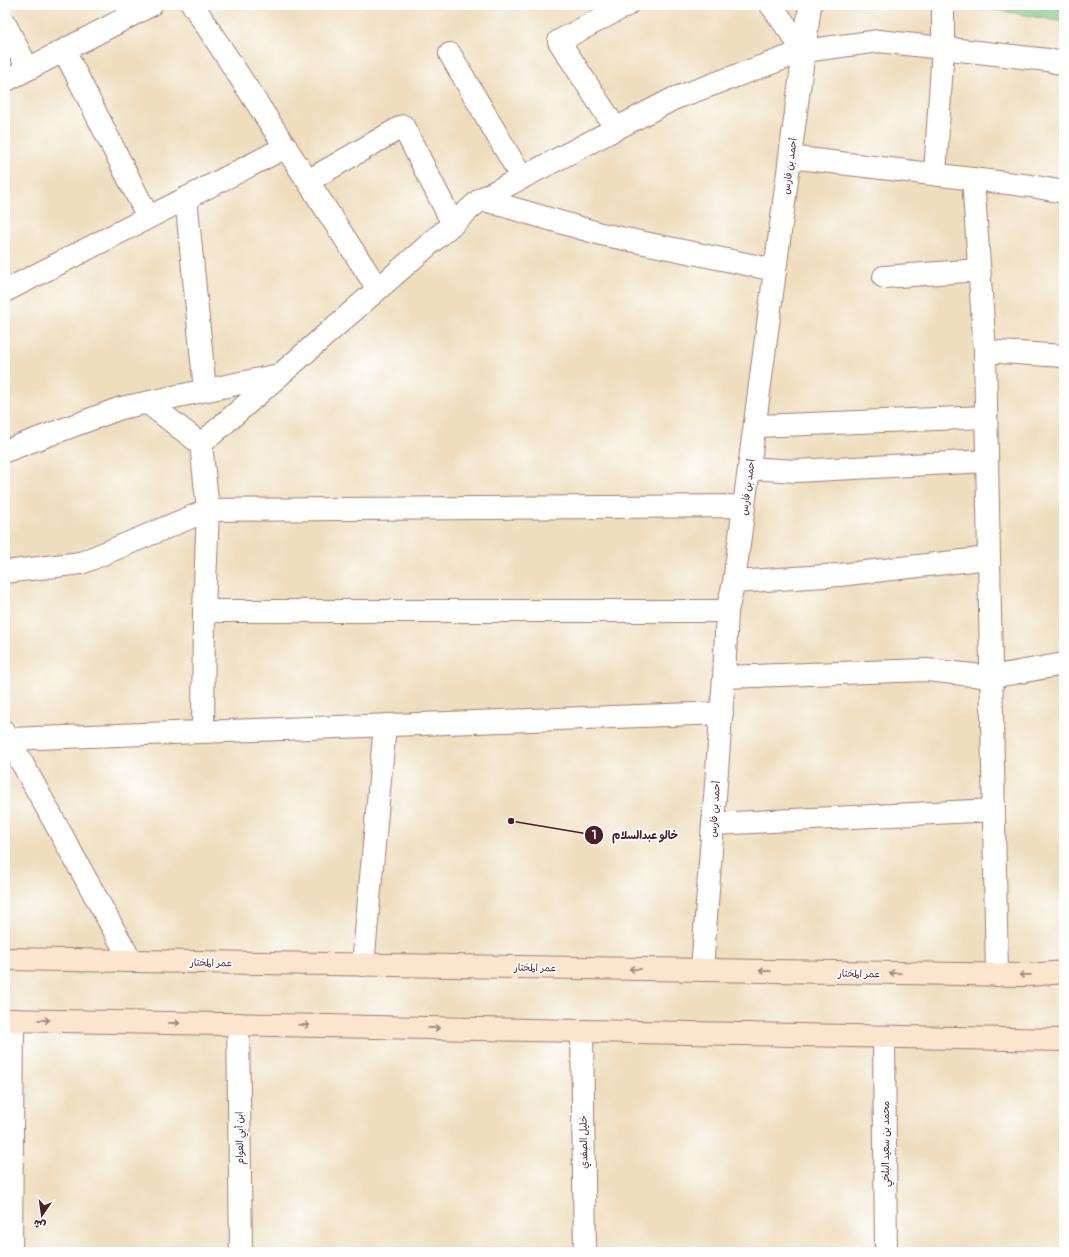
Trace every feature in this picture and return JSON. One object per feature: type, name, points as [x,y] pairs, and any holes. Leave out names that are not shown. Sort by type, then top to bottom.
[{"type":"street","points":[[5,81],[151,5]]},
{"type":"street","points":[[193,5],[378,289]]},
{"type":"street","points":[[616,130],[559,41],[627,5]]},
{"type":"street","points":[[771,5],[804,51]]},
{"type":"street","name":"أحمد بن فارس","points":[[702,970],[722,713],[727,611],[734,582],[810,5]]},
{"type":"street","points":[[935,174],[943,48],[943,5]]},
{"type":"street","points":[[5,24],[28,69]]},
{"type":"street","points":[[201,444],[481,199],[673,99],[804,51],[879,41],[1048,60],[1064,64]]},
{"type":"street","points":[[64,50],[148,218]]},
{"type":"street","points":[[450,54],[522,178]]},
{"type":"street","points":[[308,181],[402,126],[453,224]]},
{"type":"street","points":[[5,291],[286,147]]},
{"type":"street","points":[[790,157],[1031,186],[1064,192]]},
{"type":"street","points":[[973,179],[984,351],[986,416],[997,975]]},
{"type":"street","points":[[186,198],[205,390]]},
{"type":"street","points":[[481,199],[601,234],[775,270]]},
{"type":"street","points":[[884,277],[979,270]]},
{"type":"street","points":[[984,351],[1064,356]]},
{"type":"street","points":[[5,451],[121,408],[280,375]]},
{"type":"street","points":[[148,403],[201,444],[208,510],[204,611],[203,732]]},
{"type":"street","points":[[755,426],[986,416]]},
{"type":"street","points":[[749,468],[796,471],[987,461]]},
{"type":"street","points":[[5,572],[81,563],[208,510],[744,506]]},
{"type":"street","points":[[734,582],[839,575],[989,558]]},
{"type":"street","points":[[204,611],[727,611]]},
{"type":"street","points":[[724,677],[927,670],[991,677],[1064,664]]},
{"type":"street","points":[[131,961],[7,735],[203,732],[722,713]]},
{"type":"street","points":[[363,965],[385,725]]},
{"type":"street","points":[[713,824],[994,810]]},
{"type":"street","name":"عمر المختار","points":[[5,959],[1029,976],[1064,972]]},
{"type":"street","points":[[11,1252],[9,1020],[1064,1040]]},
{"type":"street","name":"ابن أبي العوام","points":[[238,1024],[241,1252]]},
{"type":"street","name":"خليل الصفدي","points":[[582,1031],[585,1252]]},
{"type":"street","name":"محمد بن سعيد البلخي","points":[[884,1037],[886,1252]]},
{"type":"green space","points":[[1064,5],[1064,22],[975,6]]},
{"type":"place","name":"خالو عبدالسلام","points":[[511,821]]}]
